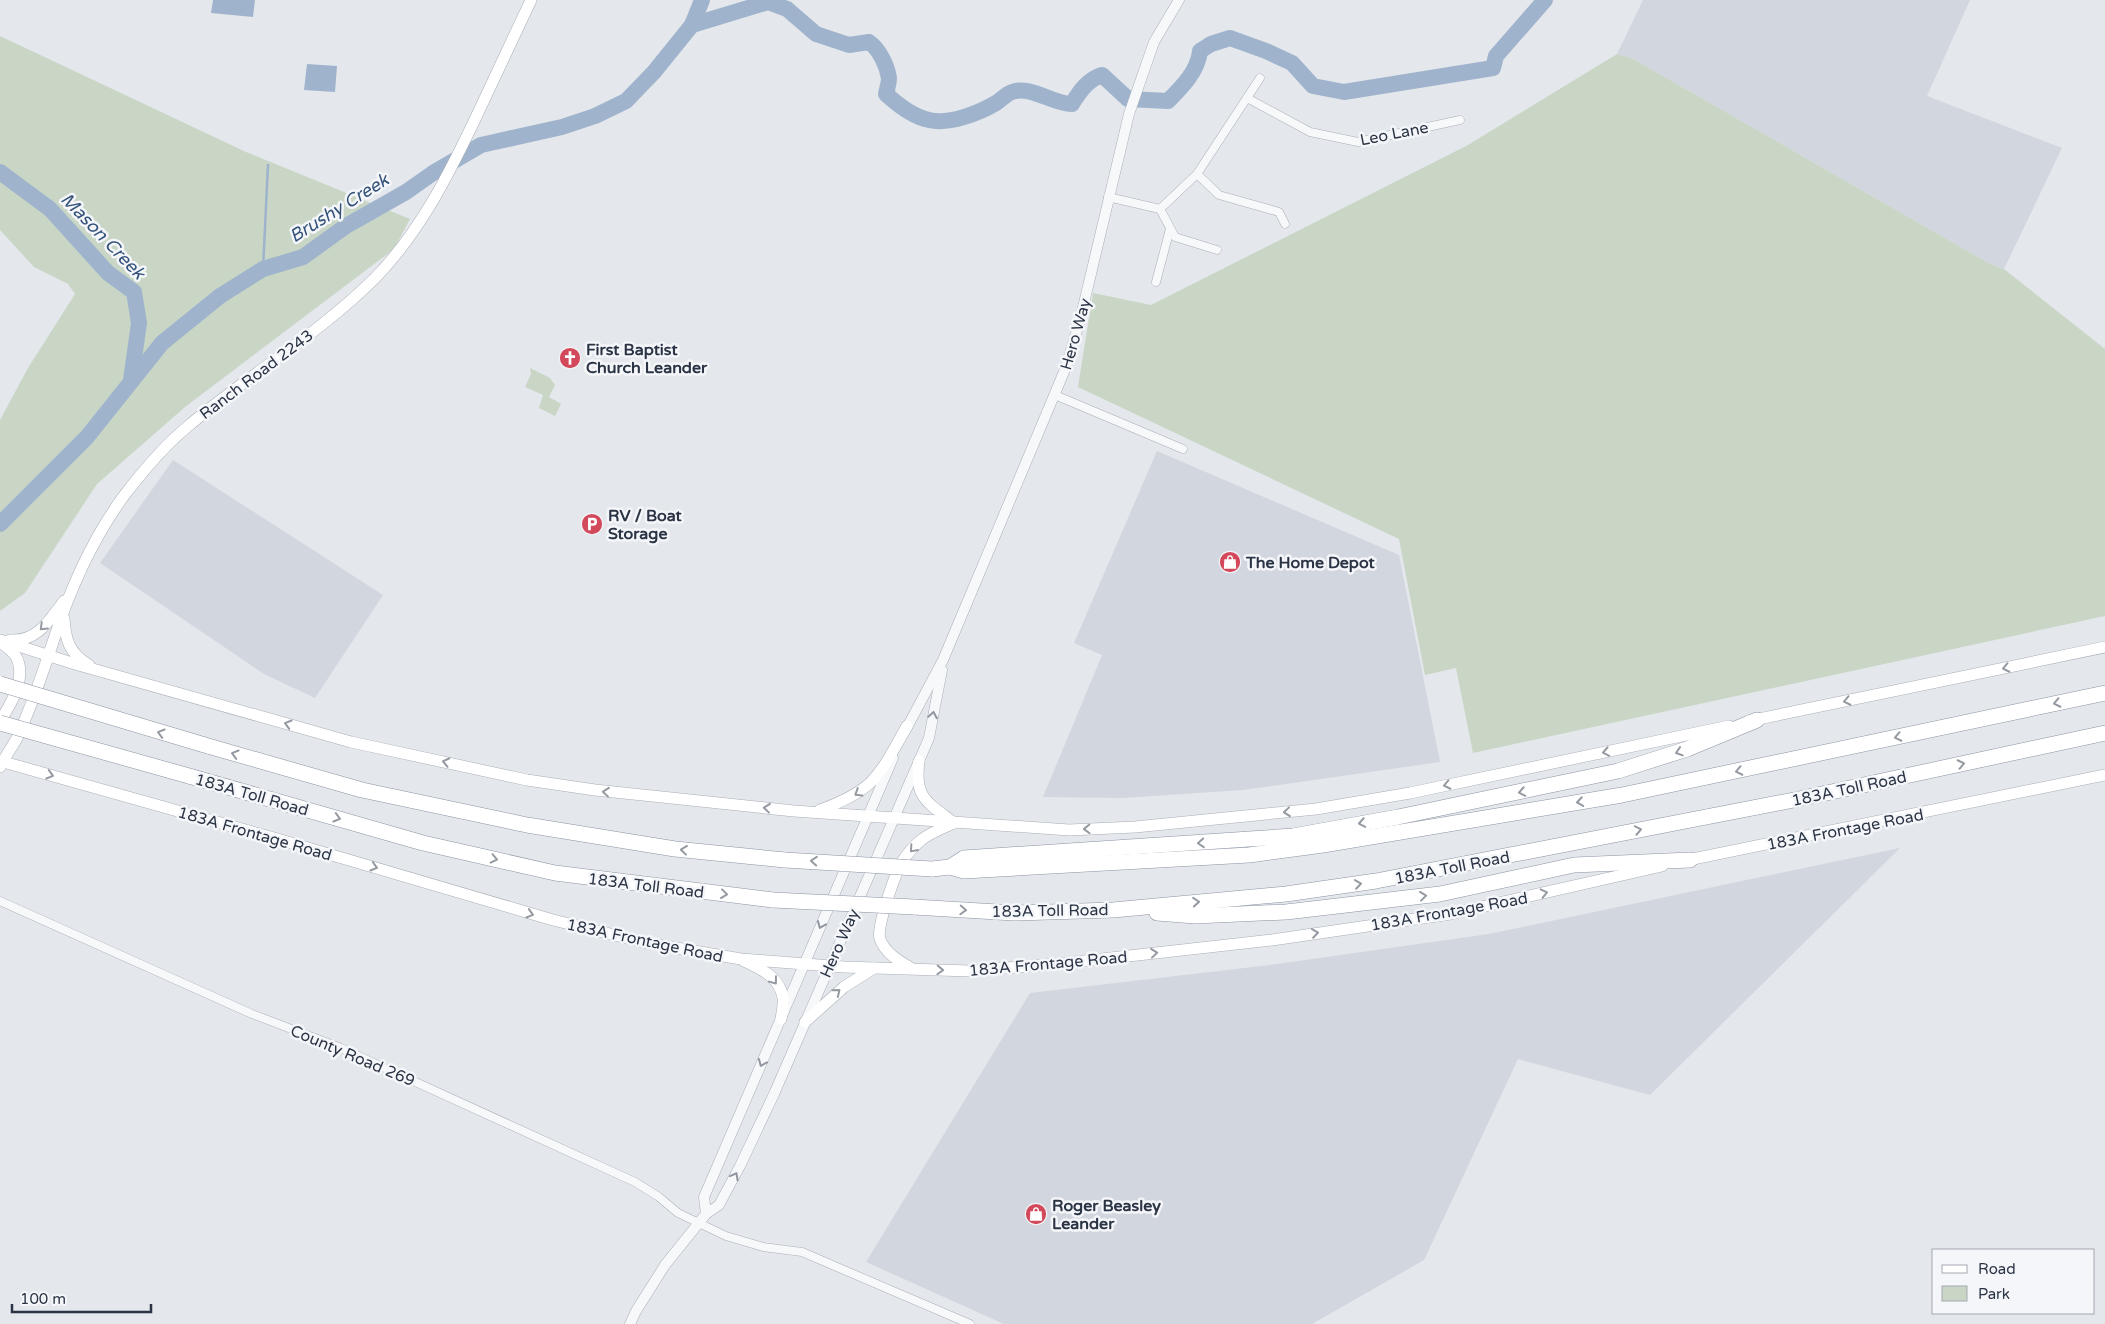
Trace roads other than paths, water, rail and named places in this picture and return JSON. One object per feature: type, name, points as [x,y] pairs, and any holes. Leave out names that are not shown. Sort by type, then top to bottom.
[{"type":"highway","name":"183A Toll Road","points":[[0,684],[362,790],[527,825],[675,849],[785,860],[932,869],[950,867],[964,871],[1250,855],[1323,845],[1622,795],[2105,693]]},
{"type":"highway","points":[[950,867],[964,858],[1293,836],[1398,817],[1618,771],[1687,749],[1757,720]]},
{"type":"highway","name":"183A Toll Road","points":[[0,722],[423,843],[556,873],[773,900],[1014,913],[1113,910],[1286,894],[1376,881],[1794,800],[2105,733]]},
{"type":"highway","points":[[1113,910],[1195,916],[1286,912],[1440,894],[1574,865],[1690,860]]},
{"type":"main road","name":"Ranch Road 2243","points":[[1,763],[17,738],[72,590],[104,526],[122,498],[163,449],[214,405],[295,347],[352,300],[397,254],[417,228],[442,186],[531,0]]},
{"type":"main road","points":[[0,641],[21,641],[37,633],[46,625],[72,590]]},
{"type":"main road","points":[[63,613],[65,636],[70,648],[83,661],[104,672]]},
{"type":"main road","points":[[0,641],[351,742],[527,780],[604,791],[816,812],[1069,830],[1135,827],[1316,809],[1410,793],[2105,647]]},
{"type":"main road","points":[[0,641],[14,654],[21,672],[10,706],[0,722]]},
{"type":"main road","points":[[816,812],[840,803],[868,786],[882,770],[907,726]]},
{"type":"main road","points":[[919,761],[918,788],[927,800],[954,823]]},
{"type":"main road","name":"183A Frontage Road","points":[[1,763],[274,838],[553,920],[648,943],[741,959],[874,968],[970,971],[1066,963],[1272,940],[1450,914],[1690,860],[2105,775]]},
{"type":"main road","points":[[912,969],[885,949],[879,938],[880,923],[901,864],[911,850],[922,839],[954,823]]},
{"type":"main road","points":[[741,959],[768,973],[778,984],[783,998],[781,1018]]},
{"type":"main road","points":[[805,1022],[844,987],[874,968]]},
{"type":"street","name":"Hero Way","points":[[706,1214],[704,1197],[907,726],[943,660],[1066,367],[1080,320],[1129,114],[1154,42],[1179,0]]},
{"type":"street","points":[[1160,209],[1197,174],[1260,78]]},
{"type":"street","name":"Leo Lane","points":[[1247,98],[1310,132],[1358,142],[1460,120]]},
{"type":"street","points":[[1197,174],[1219,195],[1279,212],[1285,224]]},
{"type":"street","points":[[1108,197],[1160,209],[1175,237],[1217,250]]},
{"type":"street","points":[[1156,282],[1170,228]]},
{"type":"street","points":[[1055,395],[1183,449]]},
{"type":"street","name":"Hero Way","points":[[630,1324],[665,1265],[706,1214],[719,1204],[740,1166],[774,1094],[929,738],[943,660]]},
{"type":"street","name":"County Road 269","points":[[0,901],[252,1014],[341,1048],[626,1178],[659,1197],[678,1213],[698,1224],[726,1236],[763,1247],[802,1252],[970,1324]]},
{"type":"water","points":[[213,0],[255,0],[253,17],[211,13]]},
{"type":"water","points":[[307,64],[337,66],[335,92],[304,90]]},
{"type":"waterway","name":"Brushy Creek","points":[[0,524],[87,437],[162,343],[220,296],[263,269],[303,257],[346,226],[406,192],[433,173],[481,145],[562,127],[595,116],[626,101],[654,72],[692,25],[702,0]]},
{"type":"waterway","points":[[692,25],[768,2],[787,9],[816,34],[849,45],[869,42],[879,53],[886,68],[889,78],[886,94],[901,106],[923,118],[946,121],[981,111],[1010,93],[1019,91],[1027,91],[1072,104],[1088,83],[1102,75],[1128,99],[1168,101],[1193,72],[1200,51],[1211,44],[1230,38],[1292,63],[1313,86],[1344,92],[1493,68],[1496,56],[1545,0]]},
{"type":"waterway","points":[[263,269],[268,165]]},
{"type":"waterway","name":"Mason Creek","points":[[0,172],[50,209],[108,273],[134,292],[139,323],[131,380]]},
{"type":"place","name":"First Baptist Church Leander","points":[[570,358]]},
{"type":"place","name":"RV / Boat Storage","points":[[592,524]]},
{"type":"place","name":"The Home Depot","points":[[1230,562]]},
{"type":"place","name":"Roger Beasley Leander","points":[[1036,1214]]}]
